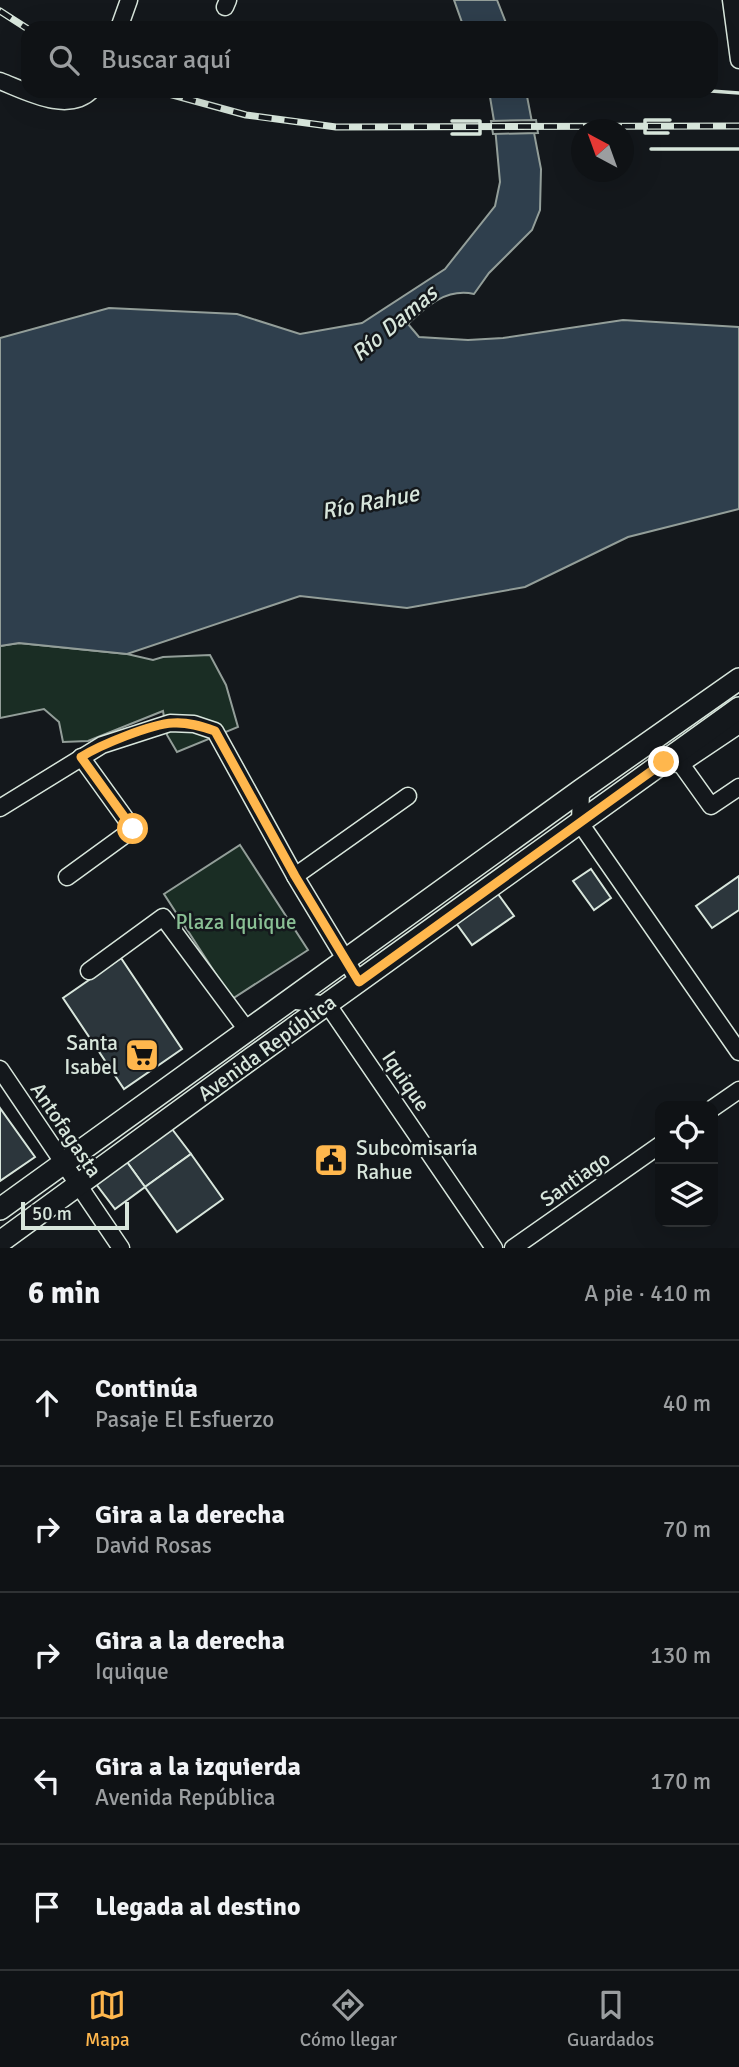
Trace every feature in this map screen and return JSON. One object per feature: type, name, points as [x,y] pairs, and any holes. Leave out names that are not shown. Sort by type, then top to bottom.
[{"type":"main road","name":"Avenida República","points":[[0,1209],[739,679]]},
{"type":"main road","name":"Avenida República","points":[[0,1242],[580,823],[672,763],[739,708]]},
{"type":"main road","points":[[247,1030],[252,1058]]},
{"type":"street","points":[[731,0],[739,60]]},
{"type":"street","points":[[121,21],[128,1]]},
{"type":"street","points":[[0,81],[21,88]]},
{"type":"street","points":[[51,98],[73,101],[83,98]]},
{"type":"street","points":[[0,808],[102,745],[170,723],[194,724],[215,731],[295,876],[359,982]]},
{"type":"street","points":[[739,725],[672,763],[711,806],[739,788]]},
{"type":"street","points":[[67,877],[133,829],[81,757]]},
{"type":"street","points":[[581,790],[580,823],[739,1052]]},
{"type":"street","points":[[295,876],[408,796]]},
{"type":"street","points":[[89,971],[163,917],[247,1030]]},
{"type":"street","points":[[289,1000],[328,1005]]},
{"type":"street","name":"Iquique","points":[[328,1005],[494,1248]]},
{"type":"street","name":"Antofagasta","points":[[0,1069],[121,1248]]},
{"type":"street","points":[[718,1105],[739,1090]]},
{"type":"street","name":"Santiago","points":[[513,1248],[655,1149]]},
{"type":"green space","points":[[19,643],[127,654],[153,660],[163,657],[210,655],[226,685],[238,727],[177,752],[167,735],[163,711],[88,741],[63,742],[59,722],[44,709],[0,718],[0,646]]},
{"type":"green space","name":"Plaza Iquique","points":[[240,845],[308,950],[232,999],[164,894]]},
{"type":"water","points":[[454,0],[497,0],[505,21],[462,21]]},
{"type":"water","points":[[490,98],[527,98],[541,169],[540,210],[532,230],[489,273],[474,294],[446,296],[430,305],[408,324],[419,337],[468,340],[503,338],[623,320],[739,327],[739,509],[628,537],[525,587],[407,608],[300,596],[127,654],[19,643],[0,646],[0,338],[109,308],[237,314],[300,334],[362,323],[445,269],[495,206],[500,182]]},
{"type":"pier","points":[[536,120],[538,133],[493,134],[491,121]]},
{"type":"building","points":[[591,869],[611,898],[594,910],[573,881]]},
{"type":"building","points":[[739,876],[739,910],[712,928],[696,906]]},
{"type":"building","points":[[498,894],[514,916],[472,945],[456,923]]},
{"type":"building","points":[[121,958],[182,1049],[124,1089],[63,998]]},
{"type":"building","points":[[0,1108],[35,1157],[0,1181]]},
{"type":"building","points":[[172,1129],[191,1154],[145,1187],[127,1162]]},
{"type":"building","points":[[191,1154],[223,1199],[177,1232],[145,1187]]},
{"type":"building","points":[[127,1162],[145,1187],[115,1209],[96,1184]]},
{"type":"railway","points":[[0,11],[21,24]]},
{"type":"railway","points":[[184,98],[246,115],[336,127],[739,126]]},
{"type":"wall","points":[[718,92],[739,93]]},
{"type":"wall","points":[[668,133],[645,133],[645,120],[670,120]]},
{"type":"wall","points":[[452,121],[480,121],[480,134],[452,134]]},
{"type":"wall","points":[[651,149],[739,149]]},
{"type":"place","name":"Santa Isabel","points":[[142,1055]]},
{"type":"place","name":"Subcomisaría Rahue","points":[[331,1160]]},
{"type":"route","points":[[133,829],[81,757],[102,745],[170,723],[194,724],[215,731],[295,876],[359,982],[664,762]]},
{"type":"water label","name":"Río Damas","points":[[394,323]]},
{"type":"water label","name":"Río Rahue","points":[[370,502]]}]
